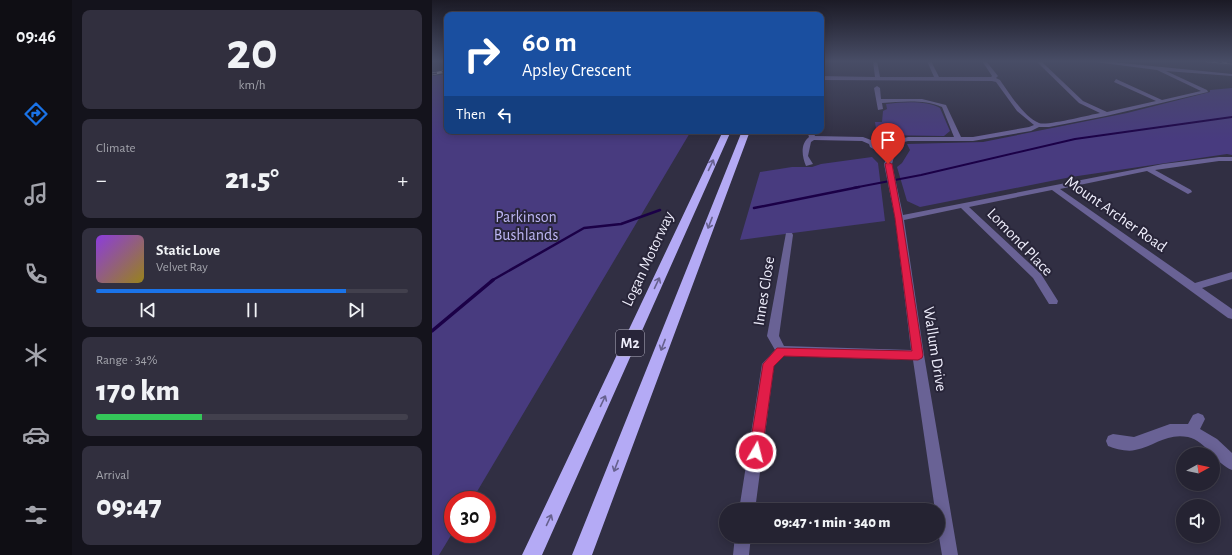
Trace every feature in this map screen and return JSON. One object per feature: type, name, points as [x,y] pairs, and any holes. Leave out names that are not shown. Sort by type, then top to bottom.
[{"type":"highway","name":"Logan Motorway","points":[[532,555],[726,134]]},
{"type":"highway","name":"M2","points":[[582,555],[745,134]]},
{"type":"street","points":[[1002,87],[1022,114],[1038,125]]},
{"type":"street","points":[[1065,87],[1081,102],[1106,114]]},
{"type":"street","points":[[1129,87],[1160,101]]},
{"type":"street","points":[[874,145],[883,138],[896,142],[908,139],[959,140],[1031,129],[1038,125],[1049,125],[1106,114],[1205,92],[1205,90],[1197,87]]},
{"type":"street","points":[[876,88],[880,109]]},
{"type":"street","points":[[879,101],[928,102],[940,104],[944,106],[959,140]]},
{"type":"street","points":[[809,164],[806,156],[808,141],[811,134],[863,139],[882,150],[894,150]]},
{"type":"street","points":[[888,164],[894,150],[898,145],[896,142]]},
{"type":"street","points":[[874,145],[888,164]]},
{"type":"street","points":[[1054,188],[1072,182],[1148,169],[1219,158],[1232,159]]},
{"type":"street","name":"Wallum Drive","points":[[888,164],[895,195],[918,355],[950,555]]},
{"type":"street","points":[[1148,169],[1188,192]]},
{"type":"street","name":"Mount Archer Road","points":[[898,218],[964,207],[1054,188],[1232,315]]},
{"type":"street","name":"Lomond Place","points":[[964,207],[1037,276],[1053,301]]},
{"type":"street","name":"Innes Close","points":[[781,351],[773,336],[789,235]]},
{"type":"street","points":[[1194,287],[1232,275]]},
{"type":"street","points":[[748,503],[768,364],[781,351],[918,355]]},
{"type":"street","points":[[1113,441],[1134,444],[1170,430],[1195,425],[1232,463]]},
{"type":"street","points":[[741,555],[742,543]]},
{"type":"green space","name":"Parkinson Bushlands","points":[[432,87],[444,87],[444,134],[689,134],[477,491],[444,491],[444,543],[446,543],[439,555],[432,555]]},
{"type":"green space","points":[[1232,88],[1232,155],[1227,154],[1071,177],[920,207],[907,201],[897,167],[902,163],[910,150],[907,144],[983,142],[1127,113],[1210,92],[1210,90]]},
{"type":"green space","points":[[914,102],[935,105],[940,108],[950,131],[944,136],[877,135],[875,122],[882,122],[883,111],[887,109],[886,104]]},
{"type":"green space","points":[[872,157],[878,163],[885,221],[740,240],[760,172],[792,167],[812,167],[821,164]]},
{"type":"waterway","points":[[853,188],[921,175],[1075,139],[1232,117]]},
{"type":"waterway","points":[[754,208],[859,187]]},
{"type":"waterway","points":[[491,281],[584,228],[621,224],[660,210]]},
{"type":"waterway","points":[[432,331],[493,280]]},
{"type":"route","points":[[756,452],[768,364],[781,351],[918,355],[895,195],[888,164]]}]
